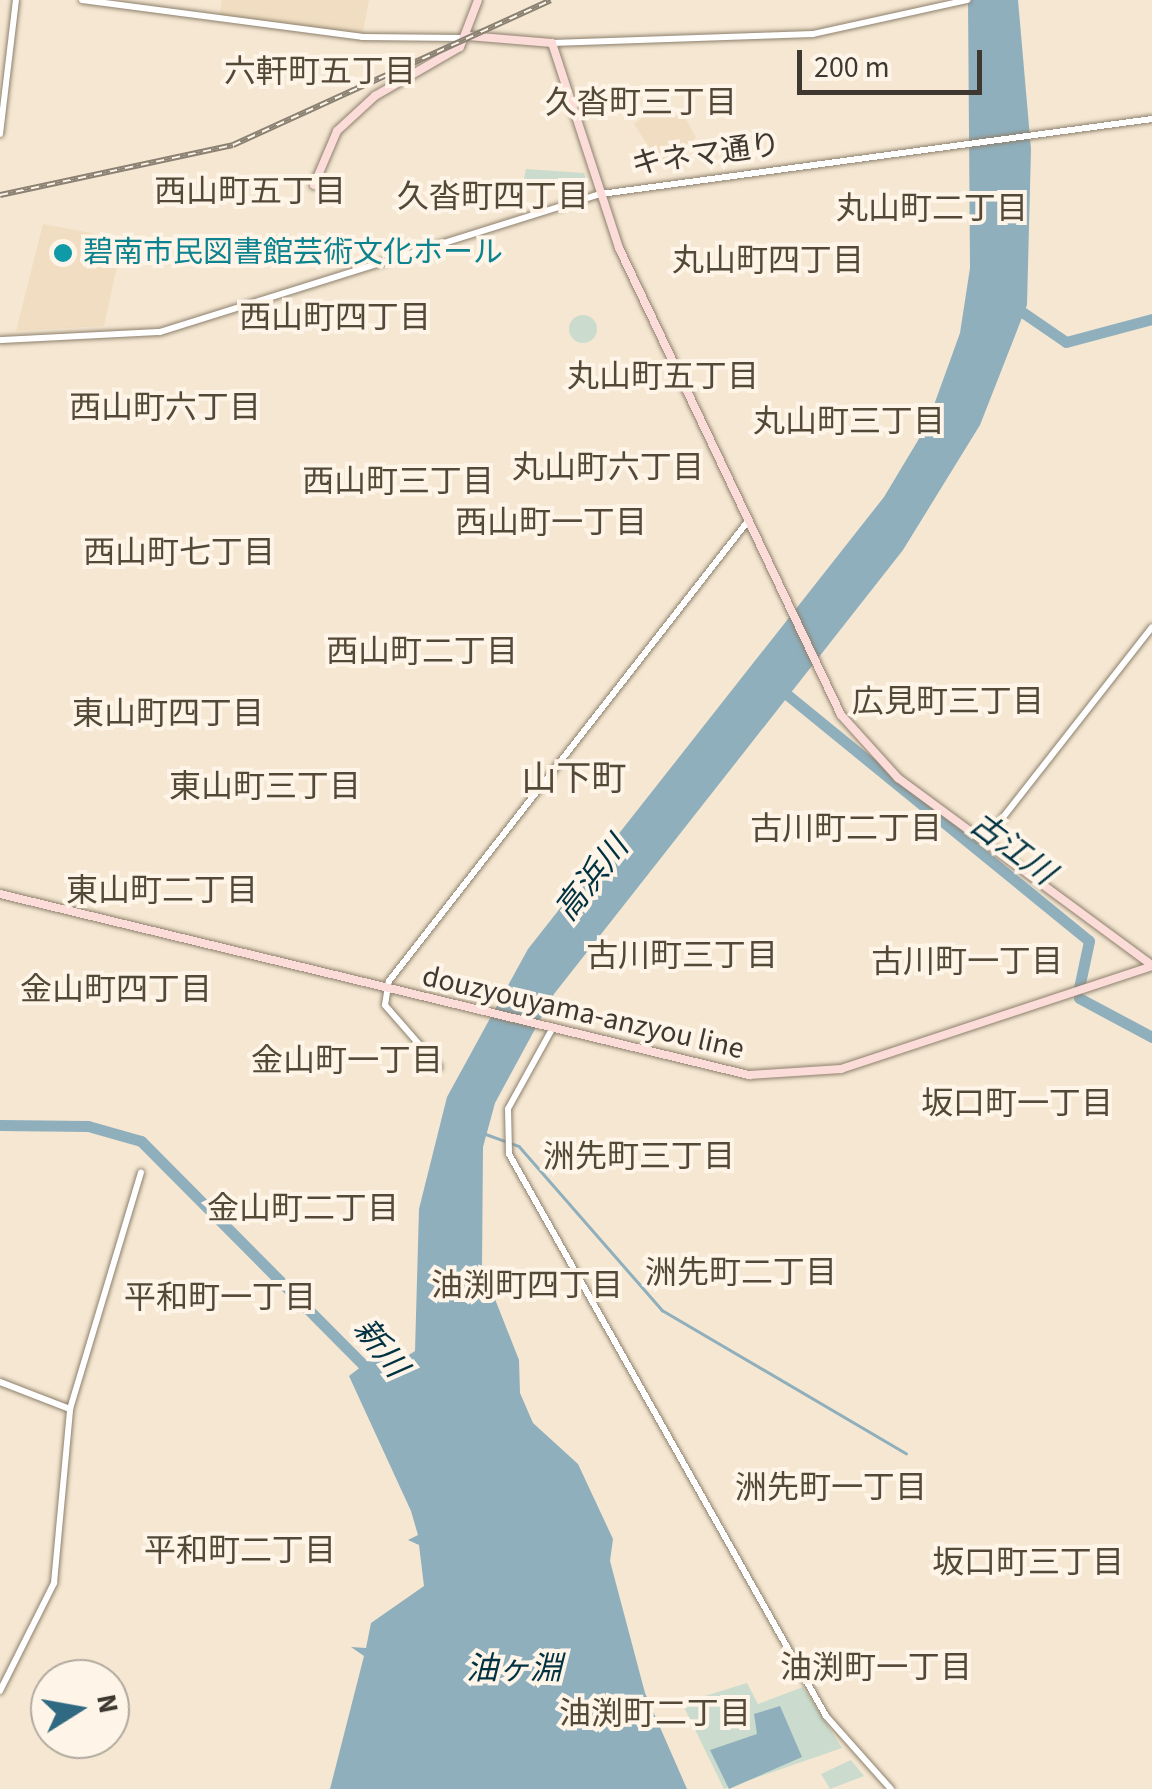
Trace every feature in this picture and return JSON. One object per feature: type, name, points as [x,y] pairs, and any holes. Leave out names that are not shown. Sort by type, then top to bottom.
[{"type":"main road","points":[[314,185],[337,131],[468,36],[478,0]]},
{"type":"main road","points":[[468,36],[552,43]]},
{"type":"main road","name":"douzyouyama-anzyou line","points":[[552,43],[602,194],[820,675],[860,741],[1152,966]]},
{"type":"main road","name":"douzyouyama-anzyou line","points":[[0,894],[719,1071],[804,1075],[1152,966]]},
{"type":"street","points":[[0,134],[16,0]]},
{"type":"street","points":[[82,0],[362,37],[468,36]]},
{"type":"street","points":[[552,43],[813,34],[967,0]]},
{"type":"street","name":"キネマ通り","points":[[0,340],[160,332],[602,194],[1152,119]]},
{"type":"street","points":[[439,1068],[385,1005],[384,990],[748,520]]},
{"type":"street","points":[[986,839],[1152,627]]},
{"type":"street","points":[[547,1030],[508,1110],[509,1154],[826,1716],[891,1789]]},
{"type":"street","points":[[0,1692],[54,1583],[70,1409],[141,1172]]},
{"type":"street","points":[[0,1382],[70,1409]]},
{"type":"shaded area","points":[[222,0],[369,0],[362,37],[219,20]]},
{"type":"shaded area","points":[[662,103],[672,118],[683,113],[696,138],[659,163],[634,124]]},
{"type":"shaded area","points":[[43,224],[123,239],[104,326],[16,331]]},
{"type":"green space","points":[[526,169],[584,173],[587,184],[566,199],[565,187],[523,183]]},
{"type":"green space","points":[[583,315],[593,319],[597,329],[593,339],[583,343],[573,339],[569,329],[573,319]]},
{"type":"green space","points":[[747,1683],[758,1704],[803,1687],[842,1748],[724,1789],[682,1703]]},
{"type":"green space","points":[[851,1760],[864,1776],[830,1789],[821,1774]]},
{"type":"water","points":[[968,0],[1018,0],[1031,149],[1027,305],[980,425],[903,550],[554,994],[495,1103],[483,1147],[482,1266],[519,1360],[520,1393],[533,1423],[578,1464],[613,1539],[610,1561],[645,1693],[687,1789],[330,1789],[364,1656],[351,1647],[366,1648],[371,1623],[424,1586],[419,1545],[408,1540],[418,1535],[411,1511],[349,1376],[380,1352],[398,1362],[415,1351],[419,1209],[447,1097],[528,949],[884,497],[926,427],[960,333],[970,268]]},
{"type":"water","points":[[780,1706],[802,1757],[729,1789],[710,1750],[757,1734],[754,1714]]},
{"type":"waterway","points":[[1012,305],[1066,342],[1152,319]]},
{"type":"waterway","name":"古江川","points":[[779,688],[1089,941],[1079,988]]},
{"type":"waterway","name":"古江川","points":[[1079,998],[1152,1037]]},
{"type":"waterway","name":"新川","points":[[0,1125],[88,1126],[141,1141],[374,1376]]},
{"type":"waterway","points":[[483,1133],[519,1146],[662,1310],[906,1453]]},
{"type":"railway","points":[[0,195],[233,145],[551,0]]},
{"type":"place","name":"碧南市民図書館芸術文化ホール","points":[[63,253]]},
{"type":"district","name":"六軒町五丁目","points":[[320,72]]},
{"type":"district","name":"久沓町三丁目","points":[[641,103]]},
{"type":"district","name":"西山町五丁目","points":[[250,192]]},
{"type":"district","name":"久沓町四丁目","points":[[493,197]]},
{"type":"district","name":"丸山町二丁目","points":[[932,209]]},
{"type":"district","name":"丸山町四丁目","points":[[768,261]]},
{"type":"district","name":"西山町四丁目","points":[[335,318]]},
{"type":"district","name":"丸山町五丁目","points":[[663,377]]},
{"type":"district","name":"西山町六丁目","points":[[165,408]]},
{"type":"district","name":"丸山町三丁目","points":[[849,422]]},
{"type":"district","name":"丸山町六丁目","points":[[608,468]]},
{"type":"district","name":"西山町三丁目","points":[[398,482]]},
{"type":"district","name":"西山町一丁目","points":[[551,523]]},
{"type":"district","name":"西山町七丁目","points":[[179,553]]},
{"type":"district","name":"西山町二丁目","points":[[422,652]]},
{"type":"district","name":"広見町三丁目","points":[[948,702]]},
{"type":"district","name":"東山町四丁目","points":[[168,714]]},
{"type":"district","name":"山下町","points":[[574,779]]},
{"type":"district","name":"東山町三丁目","points":[[265,787]]},
{"type":"district","name":"古川町二丁目","points":[[846,829]]},
{"type":"district","name":"東山町二丁目","points":[[162,891]]},
{"type":"district","name":"古川町三丁目","points":[[682,956]]},
{"type":"district","name":"古川町一丁目","points":[[967,962]]},
{"type":"district","name":"金山町四丁目","points":[[116,990]]},
{"type":"district","name":"金山町一丁目","points":[[347,1061]]},
{"type":"district","name":"坂口町一丁目","points":[[1017,1104]]},
{"type":"district","name":"洲先町三丁目","points":[[639,1157]]},
{"type":"district","name":"金山町二丁目","points":[[303,1209]]},
{"type":"district","name":"洲先町二丁目","points":[[741,1273]]},
{"type":"district","name":"油渕町四丁目","points":[[527,1286]]},
{"type":"district","name":"平和町一丁目","points":[[220,1298]]},
{"type":"district","name":"洲先町一丁目","points":[[831,1488]]},
{"type":"district","name":"平和町二丁目","points":[[240,1551]]},
{"type":"district","name":"坂口町三丁目","points":[[1028,1563]]},
{"type":"district","name":"油渕町一丁目","points":[[876,1668]]},
{"type":"district","name":"油渕町二丁目","points":[[655,1714]]},
{"type":"water label","name":"高浜川","points":[[592,879]]},
{"type":"water label","name":"油ヶ淵","points":[[514,1669]]}]
